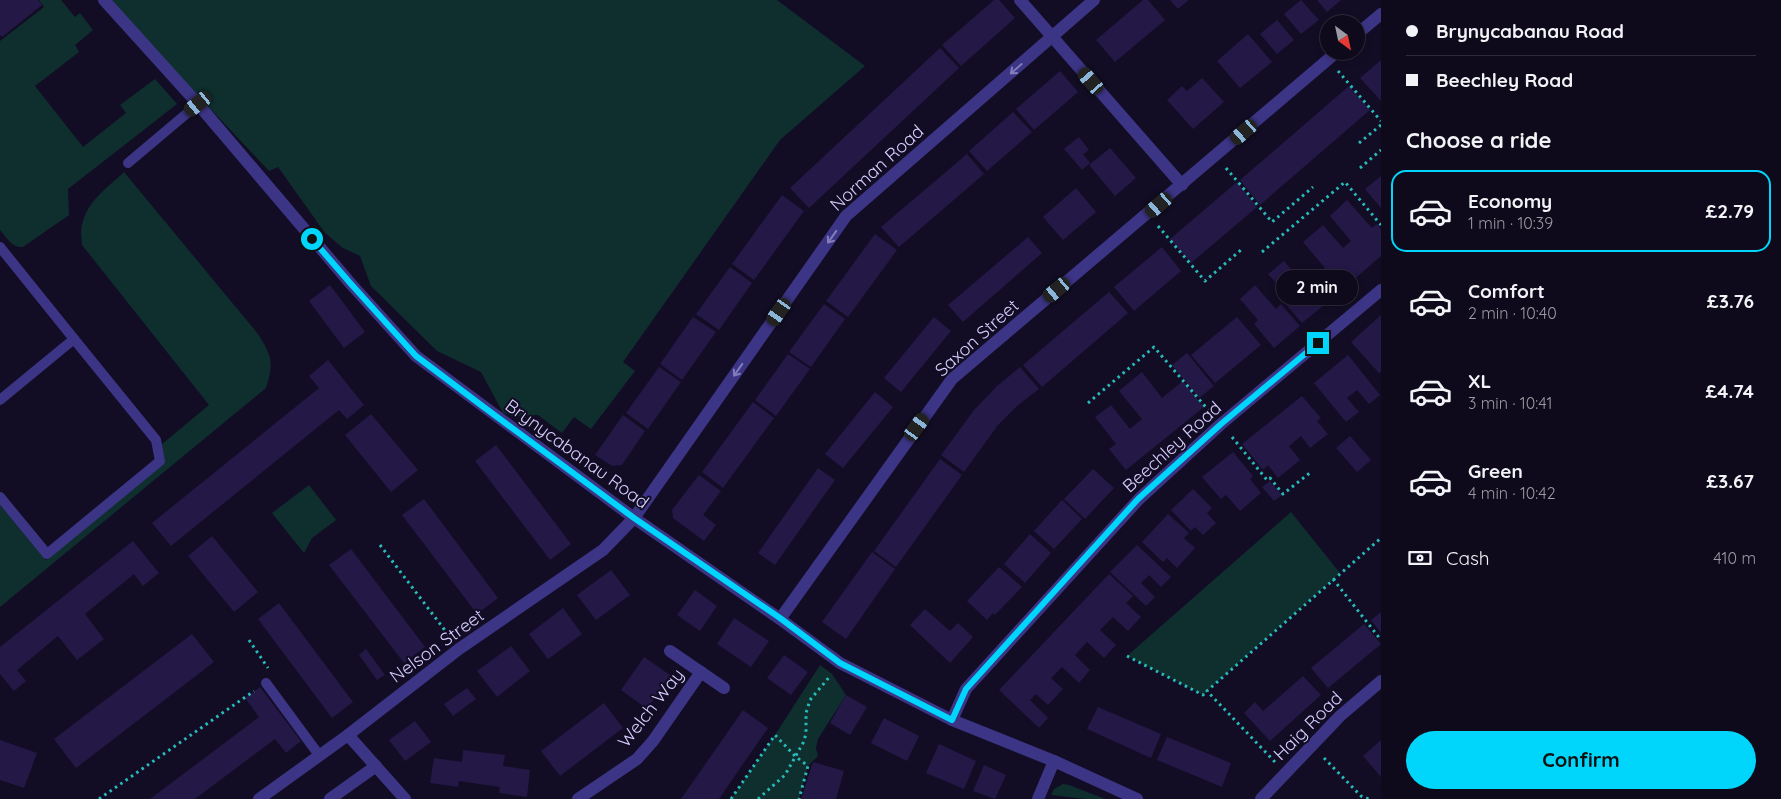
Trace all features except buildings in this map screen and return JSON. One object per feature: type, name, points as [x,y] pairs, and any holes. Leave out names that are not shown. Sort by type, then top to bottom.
[{"type":"street","name":"Brynycabanau Road","points":[[104,0],[198,104],[351,284],[416,356],[634,518],[780,618],[840,663],[952,720],[1054,761],[1136,799]]},
{"type":"street","points":[[1020,0],[1182,185]]},
{"type":"street","name":"Norman Road","points":[[634,518],[846,216],[1094,0]]},
{"type":"street","points":[[1365,27],[1381,14]]},
{"type":"street","name":"Saxon Street","points":[[780,618],[952,379],[1327,60]]},
{"type":"street","name":"Beechley Road","points":[[952,720],[966,689],[1138,499],[1221,424],[1381,290]]},
{"type":"street","name":"Nelson Street","points":[[259,799],[319,754],[348,735],[460,649],[603,550],[634,518]]},
{"type":"street","name":"Welch Way","points":[[670,651],[724,688]]},
{"type":"street","name":"Welch Way","points":[[578,799],[637,759],[653,741],[702,672]]},
{"type":"street","name":"Haig Road","points":[[1261,799],[1340,716],[1381,681]]},
{"type":"street","points":[[348,735],[405,799]]},
{"type":"street","points":[[1038,799],[1054,761]]},
{"type":"street","points":[[330,799],[376,766]]},
{"type":"lane","points":[[128,163],[198,104]]},
{"type":"lane","points":[[0,248],[156,440],[160,461],[47,554],[0,497]]},
{"type":"lane","points":[[0,400],[74,339]]},
{"type":"lane","points":[[266,682],[319,754]]},
{"type":"path","points":[[1337,60],[1381,122]]},
{"type":"path","points":[[1359,143],[1381,125]]},
{"type":"path","points":[[1360,168],[1381,150]]},
{"type":"path","points":[[1216,156],[1272,222],[1313,187]]},
{"type":"path","points":[[1262,252],[1345,182],[1381,225]]},
{"type":"path","points":[[1147,214],[1205,281],[1242,249]]},
{"type":"path","points":[[1088,403],[1154,347],[1267,480],[1270,478],[1283,494],[1311,472]]},
{"type":"path","points":[[1127,656],[1203,695],[1381,538]]},
{"type":"path","points":[[380,545],[460,649]]},
{"type":"path","points":[[1333,579],[1381,640]]},
{"type":"path","points":[[98,799],[270,678],[271,672],[249,640]]},
{"type":"path","points":[[758,799],[785,775],[805,738],[806,713],[810,700],[840,663]]},
{"type":"path","points":[[1208,691],[1285,773]]},
{"type":"path","points":[[731,799],[775,735],[795,756],[808,766],[799,799]]},
{"type":"path","points":[[1312,746],[1362,796],[1369,799]]},
{"type":"green space","points":[[39,0],[61,0],[75,17],[80,13],[93,30],[75,45],[79,52],[35,86],[83,147],[126,113],[120,105],[155,79],[177,104],[68,189],[69,215],[23,247],[19,247],[10,242],[0,230],[0,41],[44,7]]},
{"type":"green space","points":[[108,0],[777,0],[865,66],[780,140],[623,362],[635,371],[591,429],[574,417],[562,433],[538,415],[513,416],[503,413],[481,372],[437,351],[371,286],[360,256],[343,248],[325,233],[278,167],[269,171]]},
{"type":"green space","points":[[124,172],[258,334],[269,354],[271,366],[269,379],[266,388],[0,607],[0,505],[46,560],[165,462],[162,444],[209,405],[82,245],[81,227],[88,209],[98,196]]},
{"type":"green space","points":[[309,485],[336,520],[312,538],[304,553],[272,513]]},
{"type":"green space","points":[[1291,512],[1340,573],[1203,695],[1127,656]]},
{"type":"green space","points":[[820,665],[832,674],[846,695],[818,739],[816,748],[818,756],[808,766],[799,799],[731,799],[775,735]]},
{"type":"green space","points":[[1063,784],[1105,799],[1051,795],[1054,789]]},
{"type":"route","points":[[312,239],[416,356],[481,405],[634,518],[780,618],[840,663],[952,720],[966,689],[1138,499],[1221,424],[1318,343]]}]
